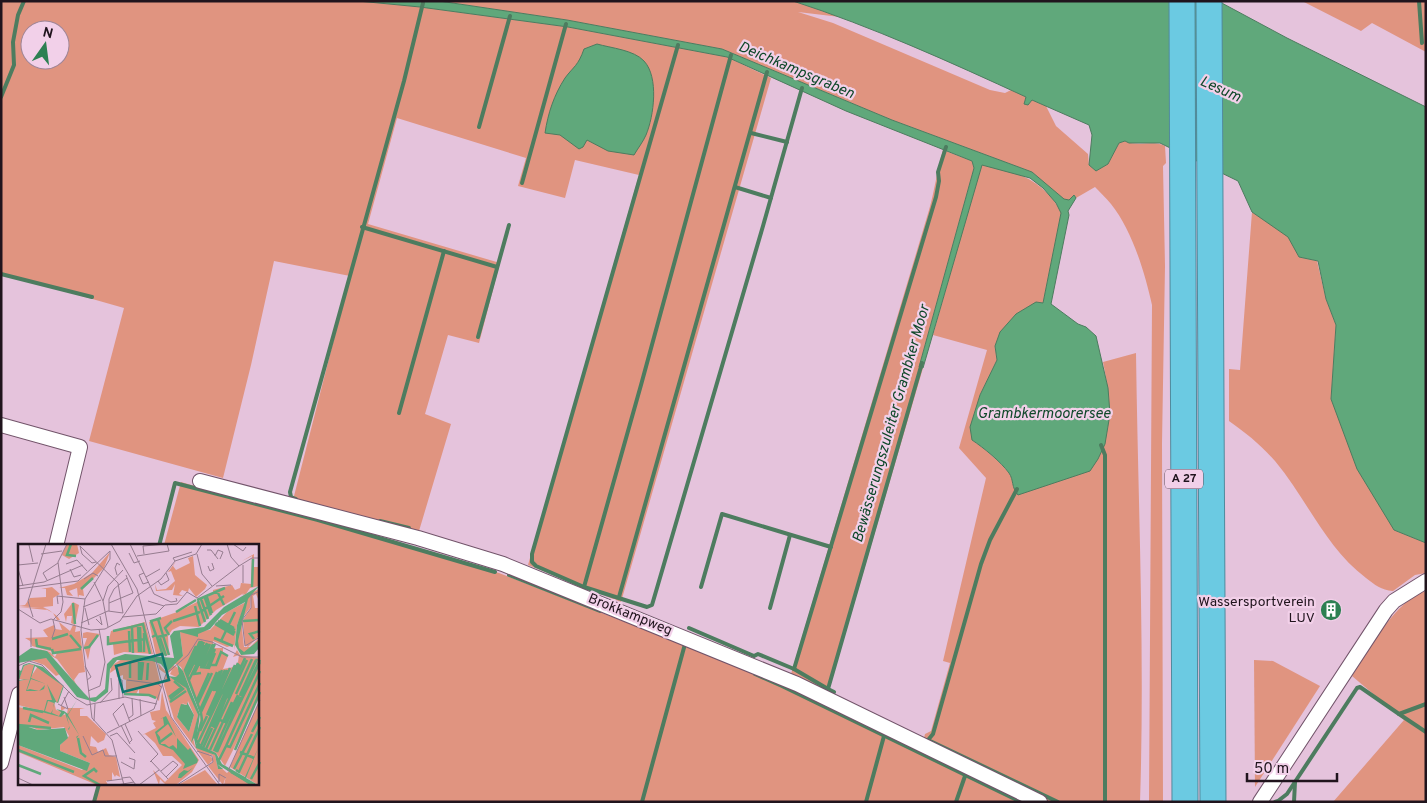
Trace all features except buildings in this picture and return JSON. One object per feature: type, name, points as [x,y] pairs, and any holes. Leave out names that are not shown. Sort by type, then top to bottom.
[{"type":"highway","name":"A 27","points":[[1182,1],[1185,802]]},
{"type":"highway","name":"A 27","points":[[1209,1],[1213,802]]},
{"type":"street","points":[[1,426],[80,448],[56,544]]},
{"type":"street","name":"Brokkampweg","points":[[200,481],[409,535],[503,564],[797,684],[1040,802]]},
{"type":"street","points":[[1260,802],[1386,610],[1394,601],[1426,581]]},
{"type":"street","points":[[1,763],[18,698]]},
{"type":"shaded area","points":[[1,1],[358,1],[420,7],[568,27],[727,57],[771,78],[621,602],[528,565],[639,175],[575,160],[565,198],[518,186],[526,158],[397,118],[368,224],[500,263],[479,343],[448,335],[425,414],[451,424],[419,531],[293,500],[350,276],[274,261],[223,478],[89,441],[124,308],[1,273]]},
{"type":"shaded area","points":[[439,1],[793,1],[840,17],[798,12],[833,23],[990,90],[1005,93],[1011,90],[1026,97],[1024,104],[1028,105],[1032,100],[1046,106],[1056,126],[1088,154],[1089,165],[1096,171],[1108,164],[1119,143],[1125,141],[1165,146],[1166,163],[1163,166],[1165,266],[1162,443],[1163,802],[1149,802],[1152,305],[1146,279],[1131,239],[1119,214],[1111,204],[1095,187],[1076,198],[1074,195],[1069,201],[1063,199],[1032,172],[892,120],[722,49],[567,20]]},
{"type":"shaded area","points":[[1302,1],[1426,1],[1426,52],[1372,23],[1361,31]]},
{"type":"shaded area","points":[[943,150],[972,161],[974,168],[919,367],[923,368],[828,693],[791,674],[929,210]]},
{"type":"shaded area","points":[[982,165],[1007,170],[1038,185],[1055,202],[1062,213],[1043,303],[995,346],[997,360],[980,395],[972,440],[992,455],[1009,473],[1014,489],[1018,494],[1098,459],[1107,434],[1109,410],[1103,362],[1136,353],[1141,634],[1140,802],[1048,802],[923,742],[925,734],[931,731],[950,663],[943,661],[986,478],[959,448],[987,350],[933,335]]},
{"type":"shaded area","points":[[1252,212],[1289,237],[1299,257],[1317,261],[1326,299],[1336,325],[1331,399],[1394,530],[1426,543],[1426,573],[1415,575],[1393,591],[1385,590],[1375,585],[1352,566],[1328,537],[1275,461],[1229,421],[1229,369],[1240,370]]},
{"type":"shaded area","points":[[181,482],[499,573],[800,690],[1019,802],[94,802],[98,786],[259,786],[259,544],[164,544]]},
{"type":"shaded area","points":[[1426,591],[1426,802],[1333,802],[1404,720],[1352,676],[1394,615],[1404,604]]},
{"type":"shaded area","points":[[1254,660],[1273,661],[1320,686],[1255,787]]},
{"type":"water","name":"Grambkermoorersee","points":[[358,1],[439,1],[567,20],[722,49],[892,120],[1032,172],[1064,199],[1069,200],[1074,195],[1076,198],[1068,211],[1069,215],[1051,304],[1078,324],[1086,327],[1096,336],[1108,388],[1110,414],[1105,444],[1098,459],[1090,471],[1018,495],[1014,489],[1011,476],[1006,469],[992,455],[972,440],[970,427],[980,395],[997,360],[995,346],[1000,332],[1016,314],[1036,302],[1043,303],[1061,213],[1056,203],[1043,188],[1030,178],[982,165],[923,368],[919,367],[974,168],[972,161],[846,111],[727,57],[568,27],[420,7]]},
{"type":"water","name":"Lesum","points":[[793,1],[1218,1],[1287,38],[1426,107],[1426,543],[1394,530],[1357,469],[1331,399],[1336,325],[1326,299],[1318,261],[1299,257],[1288,237],[1252,212],[1238,181],[1160,143],[1129,143],[1125,141],[1119,143],[1108,164],[1096,171],[1089,165],[1092,135],[1089,125],[1032,100],[1028,105],[1024,104],[1026,97],[969,71],[882,34]]},
{"type":"water","points":[[597,44],[640,57],[649,68],[652,77],[654,97],[649,127],[634,155],[608,151],[587,140],[583,147],[579,149],[560,135],[545,133],[552,104],[561,84],[578,62],[584,49]]},
{"type":"waterway","name":"Deichkampsgraben","points":[[1,97],[14,65],[13,42],[18,15],[24,1]]},
{"type":"waterway","points":[[1419,1],[1422,43]]},
{"type":"waterway","points":[[296,499],[291,497],[290,492],[404,81],[423,3]]},
{"type":"waterway","points":[[479,127],[510,16]]},
{"type":"waterway","points":[[522,183],[566,24]]},
{"type":"waterway","points":[[678,45],[532,554],[532,562],[536,566],[584,587],[647,607],[652,605],[802,88]]},
{"type":"waterway","points":[[584,587],[731,55]]},
{"type":"waterway","points":[[619,597],[767,72]]},
{"type":"waterway","points":[[751,133],[787,142]]},
{"type":"waterway","points":[[794,669],[936,197],[939,181],[938,172],[946,147]]},
{"type":"waterway","points":[[735,187],[771,198]]},
{"type":"waterway","points":[[478,337],[509,225]]},
{"type":"waterway","points":[[362,227],[497,267]]},
{"type":"waterway","points":[[399,413],[444,251]]},
{"type":"waterway","name":"Deichkampsgraben","points":[[1,274],[92,297]]},
{"type":"waterway","name":"Bewässerungszuleiter Grambker Moor","points":[[834,692],[828,689],[922,363]]},
{"type":"waterway","points":[[1101,445],[1105,455],[1105,802]]},
{"type":"waterway","points":[[160,544],[175,483],[318,520],[495,572]]},
{"type":"waterway","points":[[928,740],[933,734],[981,564],[990,540],[1017,489]]},
{"type":"waterway","points":[[701,587],[722,514],[831,547]]},
{"type":"waterway","points":[[380,521],[409,528]]},
{"type":"waterway","points":[[770,608],[790,535]]},
{"type":"waterway","points":[[509,575],[600,611]]},
{"type":"waterway","points":[[689,628],[754,656],[758,654],[794,669],[828,689]]},
{"type":"waterway","points":[[642,802],[685,644]]},
{"type":"waterway","points":[[755,674],[1021,802]]},
{"type":"waterway","points":[[1275,802],[1287,794],[1357,688],[1360,687],[1399,714],[1426,704]]},
{"type":"waterway","points":[[1399,714],[1426,732]]},
{"type":"waterway","points":[[866,802],[884,736]]},
{"type":"waterway","name":"Bewässerungszuleiter Grambker Moor","points":[[928,740],[1058,802]]},
{"type":"waterway","points":[[956,802],[965,776]]},
{"type":"waterway","points":[[1294,802],[1295,782]]},
{"type":"waterway","points":[[94,802],[98,786]]},
{"type":"place","name":"Wassersportverein LUV","points":[[1331,610]]}]
